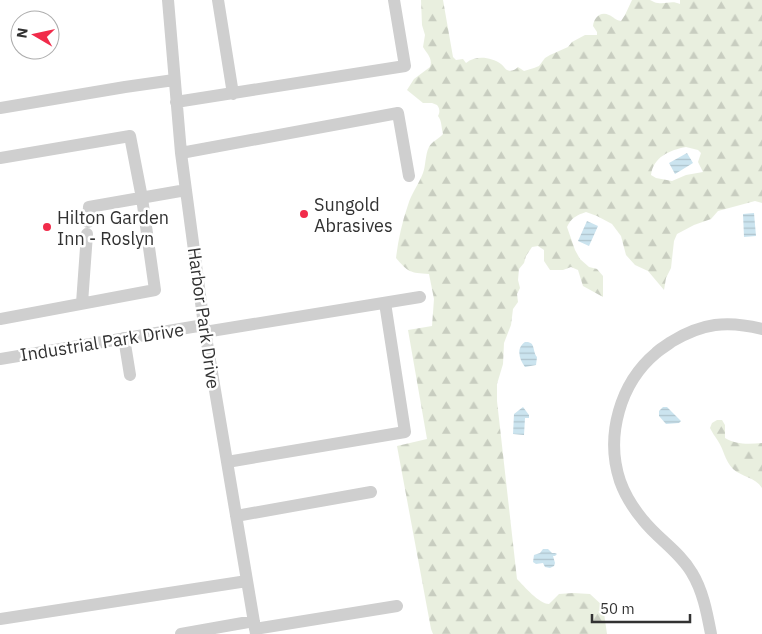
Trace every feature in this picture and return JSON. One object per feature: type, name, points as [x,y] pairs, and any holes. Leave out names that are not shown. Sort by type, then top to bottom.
[{"type":"street","name":"Harbor Park Drive","points":[[168,0],[181,153],[204,329],[255,628]]},
{"type":"street","points":[[218,0],[233,94]]},
{"type":"street","points":[[176,102],[405,66],[394,0]]},
{"type":"street","points":[[0,108],[174,80]]},
{"type":"street","points":[[181,153],[398,112],[409,176]]},
{"type":"street","points":[[0,158],[130,136],[142,198],[155,290],[0,319]]},
{"type":"street","points":[[82,303],[89,207],[186,190]]},
{"type":"street","name":"Industrial Park Drive","points":[[0,359],[124,338],[204,329],[420,297]]},
{"type":"street","points":[[227,462],[405,432],[385,303]]},
{"type":"street","points":[[711,634],[705,604],[691,571],[680,557],[644,522],[634,509],[623,488],[616,467],[615,434],[626,390],[639,370],[658,351],[685,334],[710,325],[732,324],[762,329]]},
{"type":"street","points":[[124,338],[130,375]]},
{"type":"street","points":[[236,516],[371,492]]},
{"type":"street","points":[[0,619],[247,580]]},
{"type":"street","points":[[181,634],[255,628],[397,606]]},
{"type":"green space","points":[[421,0],[443,0],[453,57],[456,60],[463,59],[466,63],[474,59],[488,58],[502,65],[508,71],[518,67],[524,71],[539,66],[545,58],[568,47],[572,42],[585,35],[597,35],[593,26],[596,18],[600,15],[606,14],[621,21],[632,0],[680,4],[680,0],[762,0],[762,203],[755,201],[718,211],[711,219],[677,234],[674,241],[671,268],[666,278],[664,290],[648,271],[635,265],[626,255],[621,236],[612,224],[586,212],[575,217],[567,227],[580,259],[589,267],[597,269],[603,276],[603,297],[583,286],[578,270],[571,267],[563,270],[550,270],[544,261],[544,250],[538,246],[532,247],[519,269],[518,280],[520,288],[517,294],[518,302],[513,309],[511,325],[504,343],[503,364],[497,384],[497,401],[517,579],[532,594],[549,604],[559,594],[590,594],[603,606],[607,634],[433,634],[431,629],[397,446],[427,439],[408,330],[432,326],[434,299],[429,274],[410,271],[396,258],[399,238],[409,201],[423,173],[429,147],[443,134],[437,105],[423,103],[407,90],[414,79],[430,67],[431,64],[423,47],[425,35],[422,25]],"holes":[[[686,147],[698,150],[701,153],[698,162],[703,172],[686,175],[672,181],[656,178],[651,175],[655,163],[668,152]]]},
{"type":"green space","points":[[722,420],[725,425],[725,438],[743,444],[762,443],[762,488],[759,484],[730,466],[710,428],[712,423]]},
{"type":"water","points":[[687,153],[693,163],[675,174],[669,163]]},
{"type":"water","points":[[754,213],[756,236],[744,237],[743,214]]},
{"type":"water","points":[[587,221],[598,226],[589,246],[578,241]]},
{"type":"water","points":[[525,342],[532,345],[537,357],[536,365],[525,367],[521,361],[519,350]]},
{"type":"water","points":[[523,407],[529,415],[529,418],[525,418],[524,435],[513,434],[514,414]]},
{"type":"water","points":[[663,407],[667,407],[681,421],[679,423],[666,424],[659,416],[659,411]]},
{"type":"water","points":[[543,549],[548,549],[552,553],[557,554],[553,556],[554,566],[550,568],[545,567],[543,563],[536,564],[533,562],[534,555],[540,553]]},
{"type":"place","name":"Sungold Abrasives","points":[[304,214]]},
{"type":"place","name":"Hilton Garden Inn - Roslyn","points":[[47,227]]}]
